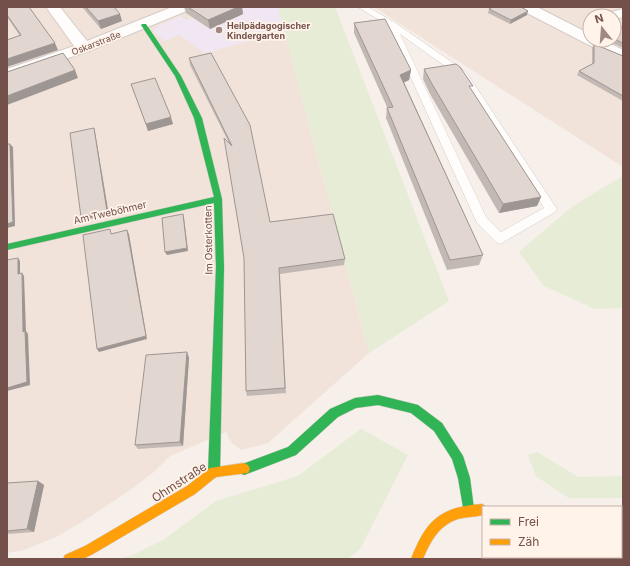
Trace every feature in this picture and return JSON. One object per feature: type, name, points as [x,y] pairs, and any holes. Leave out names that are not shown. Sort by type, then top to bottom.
[{"type":"street","points":[[53,7],[84,48]]},
{"type":"street","name":"Oskarstraße","points":[[7,74],[84,48],[144,25],[184,7]]},
{"type":"street","points":[[526,7],[582,36]]},
{"type":"street","name":"Im Osterkotten","points":[[144,25],[178,76],[198,118],[218,199],[220,267],[214,472]]},
{"type":"street","points":[[568,29],[582,25]]},
{"type":"street","points":[[606,48],[623,56]]},
{"type":"street","name":"Am Tweböhmer","points":[[7,247],[218,199]]},
{"type":"street","name":"Ohmstraße","points":[[68,559],[89,550],[191,490],[214,472],[243,469],[292,451],[334,413],[355,403],[378,400],[414,409],[438,427],[457,456],[464,478],[468,509]]},
{"type":"street","points":[[417,559],[422,542],[434,526],[450,515],[468,509],[482,510]]},
{"type":"lane","points":[[362,7],[391,24],[463,74],[551,209],[500,239],[481,220],[391,24]]},
{"type":"shaded area","points":[[7,7],[278,7],[369,353],[268,443],[241,450],[231,442],[226,432],[170,456],[155,471],[133,488],[58,536],[24,550],[7,553]]},
{"type":"shaded area","name":"Heilpädagogischer Kindergarten","points":[[202,7],[278,7],[285,32],[205,53],[179,35],[165,41],[154,32],[155,28],[180,16],[186,20],[198,15]]},
{"type":"shaded area","points":[[374,7],[623,7],[623,167]]},
{"type":"green space","points":[[278,7],[335,7],[449,301],[369,353]]},
{"type":"green space","points":[[623,176],[623,308],[595,309],[544,286],[519,252],[573,206]]},
{"type":"green space","points":[[361,429],[408,455],[360,549],[348,559],[119,559],[133,555],[163,540],[216,501],[298,476]]},
{"type":"green space","points":[[537,452],[578,477],[623,476],[623,498],[569,498],[536,476],[528,455]]},
{"type":"building","points":[[7,7],[29,7],[55,43],[7,59],[7,40],[21,35],[7,15]]},
{"type":"building","points":[[86,7],[114,7],[120,14],[98,21]]},
{"type":"building","points":[[188,7],[238,7],[208,20]]},
{"type":"building","points":[[493,7],[521,7],[528,11],[511,20],[489,9]]},
{"type":"building","points":[[385,19],[411,70],[400,75],[483,255],[450,260],[387,108],[393,107],[354,23]]},
{"type":"building","points":[[622,28],[623,28],[622,43]]},
{"type":"building","points":[[594,48],[604,48],[623,56],[623,96],[579,71],[594,63]]},
{"type":"building","points":[[63,53],[75,70],[7,96],[7,72]]},
{"type":"building","points":[[211,53],[250,125],[270,222],[333,214],[345,259],[279,268],[285,388],[246,391],[244,258],[224,138],[232,146],[189,58]]},
{"type":"building","points":[[456,64],[460,67],[473,86],[469,86],[541,197],[503,204],[424,69]]},
{"type":"building","points":[[155,78],[171,117],[146,124],[131,84]]},
{"type":"building","points":[[94,128],[107,211],[81,217],[70,133]]},
{"type":"building","points":[[7,144],[10,144],[13,222],[7,224]]},
{"type":"building","points":[[183,214],[187,248],[165,252],[162,218]]},
{"type":"building","points":[[110,229],[111,234],[127,230],[146,336],[97,349],[83,235]]},
{"type":"building","points":[[18,258],[18,274],[22,273],[23,332],[25,331],[27,382],[7,388],[7,260]]},
{"type":"building","points":[[187,352],[180,442],[135,445],[146,355]]},
{"type":"building","points":[[38,481],[27,529],[7,531],[7,483]]},
{"type":"traffic: fast","points":[[144,25],[178,76],[198,118],[218,199],[220,267],[214,472]]},
{"type":"traffic: fast","points":[[7,247],[218,199]]},
{"type":"traffic: fast","points":[[244,469],[292,451],[334,413],[355,403],[378,400],[414,409],[438,427],[457,456],[464,478],[468,509]]},
{"type":"traffic: slow","points":[[69,559],[89,550],[191,490],[214,472],[244,469]]},
{"type":"traffic: slow","points":[[417,559],[427,537],[440,522],[458,513],[482,510]]},
{"type":"place","name":"Heilpädagogischer Kindergarten","points":[[219,30]]}]
